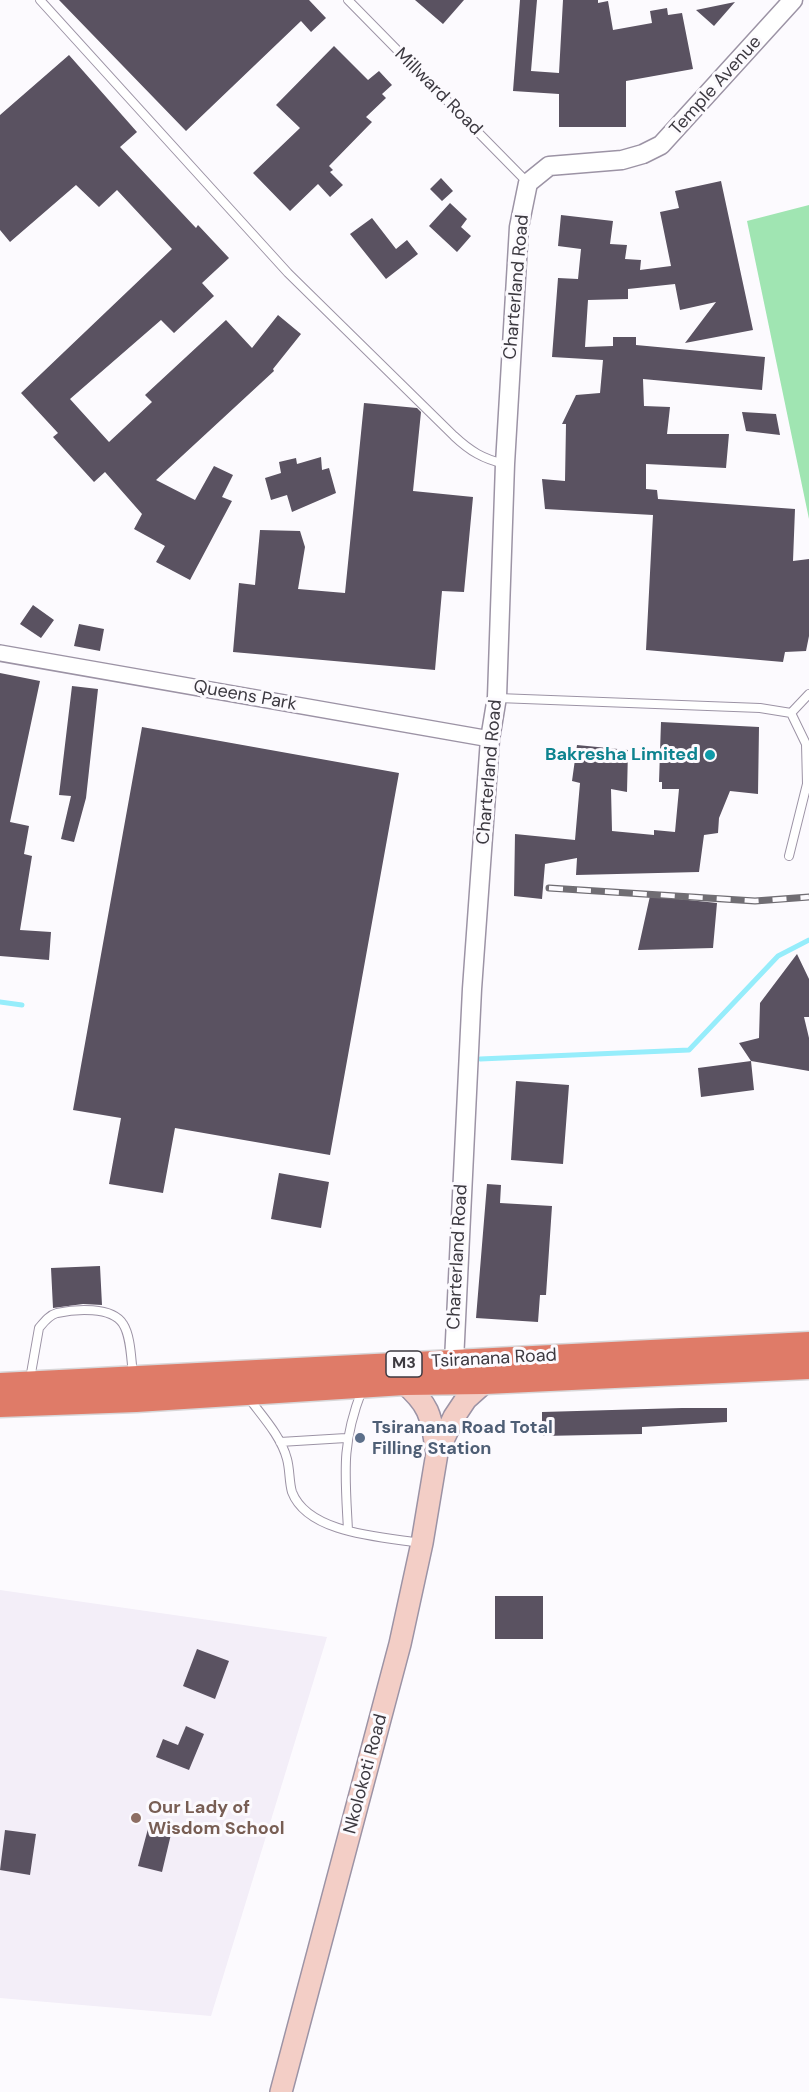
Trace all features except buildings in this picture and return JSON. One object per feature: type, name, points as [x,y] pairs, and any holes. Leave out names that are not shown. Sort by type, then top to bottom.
[{"type":"highway","name":"Tsiranana Road","points":[[0,1385],[809,1344]]},
{"type":"highway","name":"Tsiranana Road","points":[[0,1405],[404,1383],[485,1382],[809,1367]]},
{"type":"main road","name":"Nkolokoti Road","points":[[281,2092],[397,1655],[422,1543],[437,1453],[454,1417],[466,1399],[485,1382]]},
{"type":"main road","name":"Nkolokoti Road","points":[[404,1383],[422,1398],[430,1413],[437,1453]]},
{"type":"street","name":"Temple Avenue","points":[[528,183],[549,166],[622,160],[643,154],[661,145],[793,0]]},
{"type":"street","name":"Charterland Road","points":[[454,1361],[472,989],[490,739],[497,698],[505,464],[519,228],[528,183]]},
{"type":"street","name":"Queens Park","points":[[0,652],[490,739]]},
{"type":"lane","points":[[40,0],[288,273],[466,447],[486,459],[505,464]]},
{"type":"lane","name":"Millward Road","points":[[348,0],[528,183]]},
{"type":"lane","points":[[791,713],[809,694]]},
{"type":"lane","points":[[497,698],[760,708],[791,713]]},
{"type":"lane","points":[[789,856],[807,784],[806,744],[791,713]]},
{"type":"lane","points":[[30,1383],[39,1328],[56,1314],[82,1312],[106,1312],[116,1316],[124,1325],[134,1379]]},
{"type":"lane","points":[[348,1530],[344,1469],[346,1438],[364,1385]]},
{"type":"lane","points":[[245,1393],[280,1442],[287,1458],[292,1492],[305,1512],[329,1525],[422,1543]]},
{"type":"lane","points":[[280,1442],[346,1438]]},
{"type":"shaded area","name":"Our Lady of Wisdom School","points":[[0,1590],[327,1637],[211,2016],[0,1998]]},
{"type":"green space","points":[[809,205],[809,519],[747,221]]},
{"type":"waterway","points":[[480,1059],[689,1050],[778,956],[809,940]]},
{"type":"waterway","points":[[0,1002],[22,1005]]},
{"type":"railway","points":[[549,888],[755,901],[809,897]]},
{"type":"place","name":"Bakresha Limited","points":[[710,755]]},
{"type":"place","name":"Tsiranana Road Total Filling Station","points":[[360,1438]]},
{"type":"place","name":"Our Lady of Wisdom School","points":[[136,1818]]}]
